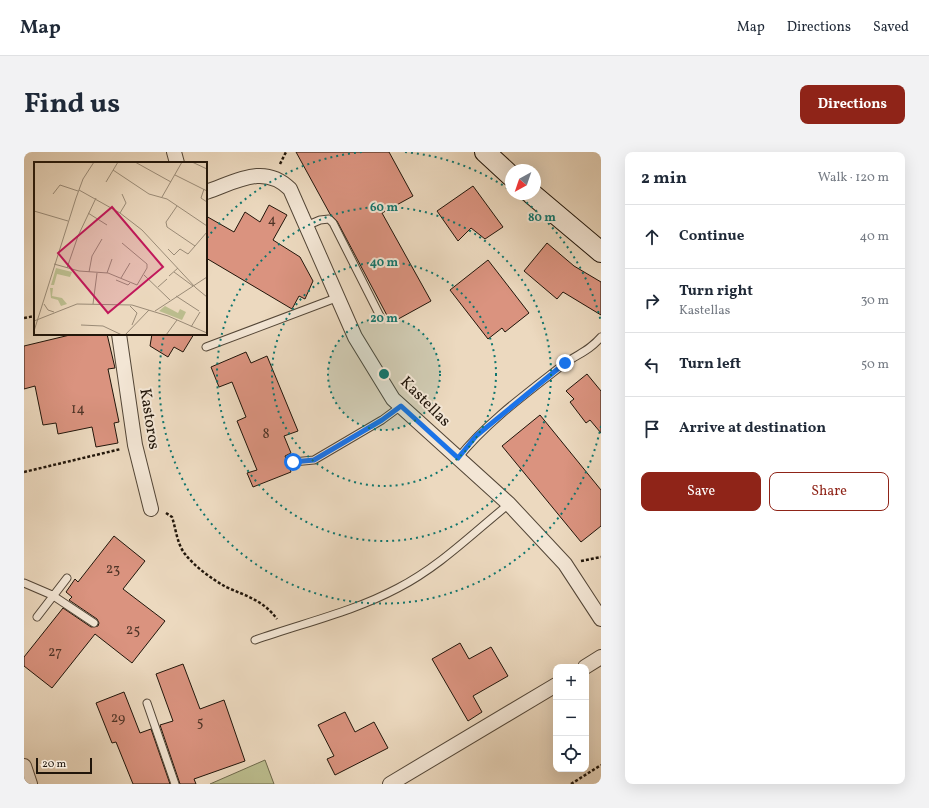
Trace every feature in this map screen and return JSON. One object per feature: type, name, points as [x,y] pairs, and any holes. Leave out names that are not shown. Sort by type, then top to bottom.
[{"type":"main road","points":[[485,152],[505,170]]},
{"type":"main road","points":[[539,200],[601,252]]},
{"type":"street","points":[[174,152],[177,162]]},
{"type":"street","name":"Kastellas","points":[[207,192],[253,176],[274,177],[283,182],[290,189],[336,298],[355,337],[393,399],[509,504],[565,564],[601,618]]},
{"type":"street","name":"Kastoros","points":[[119,335],[135,445],[151,509]]},
{"type":"street","points":[[589,664],[601,657]]},
{"type":"street","points":[[390,784],[553,686]]},
{"type":"street","points":[[24,766],[30,784]]},
{"type":"lane","points":[[306,226],[320,220],[328,219],[333,223],[381,318]]},
{"type":"lane","points":[[206,347],[336,298]]},
{"type":"lane","points":[[458,458],[476,436],[565,363],[592,348],[601,337]]},
{"type":"lane","points":[[293,462],[314,460],[382,420],[401,406]]},
{"type":"lane","points":[[255,640],[282,630],[358,607],[398,588],[432,567],[509,504]]},
{"type":"lane","points":[[37,616],[52,595],[67,578]]},
{"type":"lane","points":[[24,584],[52,595],[94,623]]},
{"type":"lane","points":[[147,703],[175,784]]},
{"type":"path","points":[[24,318],[34,316]]},
{"type":"path","points":[[24,472],[135,445]]},
{"type":"path","points":[[151,509],[162,510],[172,517],[179,541],[185,554],[194,564],[225,586],[257,599],[277,618],[282,630]]},
{"type":"path","points":[[571,784],[601,765]]},
{"type":"green space","points":[[265,760],[274,784],[210,784]]},
{"type":"building","points":[[296,152],[389,152],[413,196],[382,213],[431,301],[391,323],[337,221],[330,214]]},
{"type":"building","points":[[473,186],[503,227],[485,239],[471,228],[458,241],[437,211]]},
{"type":"building","points":[[269,205],[287,215],[273,240],[300,257],[313,281],[305,299],[299,296],[292,309],[207,259],[207,217],[234,232],[245,212],[260,222]]},
{"type":"building","points":[[547,243],[574,266],[601,282],[601,315],[563,292],[557,299],[524,271]]},
{"type":"building","points":[[488,260],[529,313],[505,332],[502,328],[488,339],[450,290]]},
{"type":"building","points":[[70,335],[107,335],[115,368],[108,369],[119,422],[114,423],[118,443],[96,447],[92,427],[58,434],[56,423],[43,425],[35,386],[24,389],[24,346]]},
{"type":"building","points":[[152,335],[193,335],[183,352],[174,347],[168,357],[150,346]]},
{"type":"building","points":[[246,352],[251,363],[267,356],[298,431],[284,436],[291,453],[285,456],[291,472],[253,487],[247,473],[257,470],[237,421],[246,417],[232,382],[219,387],[211,367]]},
{"type":"building","points":[[587,374],[601,391],[601,433],[590,420],[586,423],[570,402],[574,399],[566,391]]},
{"type":"building","points":[[540,415],[601,490],[601,526],[581,542],[502,446]]},
{"type":"building","points":[[114,536],[145,561],[123,589],[165,621],[132,663],[95,634],[52,688],[24,666],[24,657],[63,608],[91,627],[98,626],[99,623],[97,619],[69,600],[72,597],[66,592],[75,579],[78,582]]},
{"type":"building","points":[[460,643],[469,659],[491,647],[508,676],[473,696],[482,712],[468,721],[432,659]]},
{"type":"building","points":[[183,664],[200,709],[224,700],[245,761],[194,779],[196,784],[180,784],[160,725],[173,721],[156,674]]},
{"type":"building","points":[[124,692],[140,733],[151,729],[170,784],[133,784],[116,742],[112,743],[96,703]]},
{"type":"building","points":[[345,712],[355,732],[374,722],[388,748],[335,775],[327,759],[334,756],[318,725]]},
{"type":"route","points":[[293,462],[314,460],[382,420],[401,406],[458,458],[476,436],[565,363]]}]
